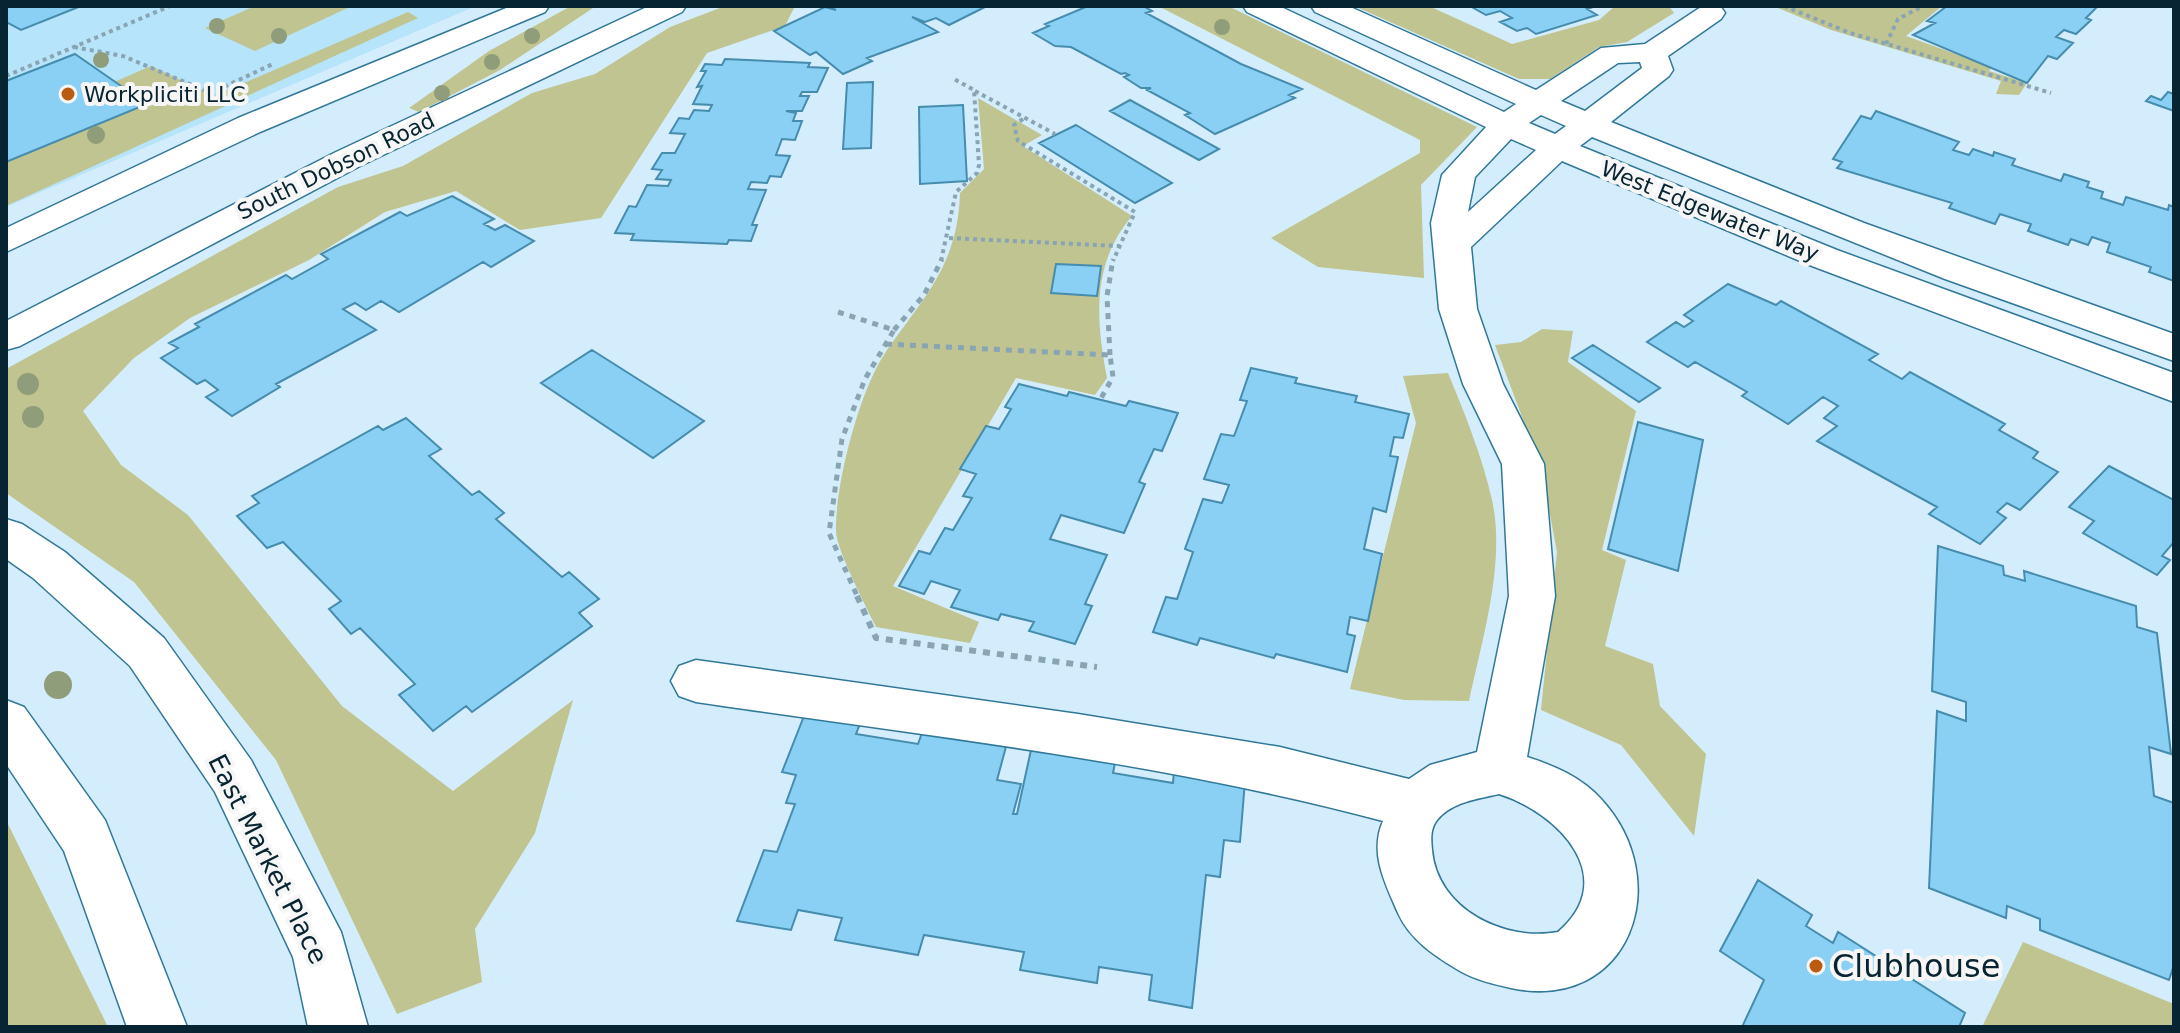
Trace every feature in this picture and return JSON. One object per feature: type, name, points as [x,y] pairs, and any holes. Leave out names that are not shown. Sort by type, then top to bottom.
[{"type":"street","points":[[6,241],[249,125],[535,6]]},
{"type":"street","points":[[446,111],[612,6]]},
{"type":"street","name":"South Dobson Road","points":[[6,337],[162,253],[446,111],[672,6]]},
{"type":"street","name":"West Edgewater Way","points":[[1257,6],[1557,148],[1949,306],[2174,388]]},
{"type":"street","name":"West Edgewater Way","points":[[1325,6],[1537,101],[1847,230],[2174,348]]},
{"type":"street","points":[[1499,771],[1532,596],[1523,464],[1483,384],[1458,309],[1453,244],[1448,223],[1459,175],[1506,125],[1537,101],[1611,54],[1652,53],[1711,13]]},
{"type":"street","points":[[1453,244],[1557,148],[1658,70],[1652,53]]},
{"type":"street","name":"East Market Place","points":[[6,536],[49,565],[147,652],[233,776],[321,952],[338,1027]]},
{"type":"street","points":[[696,681],[1078,736],[1280,770],[1415,805]]},
{"type":"street","points":[[6,722],[86,838],[157,1027]]},
{"type":"street","points":[[1499,771],[1532,781],[1565,799],[1591,825],[1607,854],[1614,884],[1610,913],[1597,937],[1574,955],[1544,964],[1511,963],[1477,951],[1443,929],[1418,899],[1405,865],[1403,833],[1415,805],[1436,785],[1465,773],[1499,771]]},
{"type":"path","points":[[6,76],[170,6]]},
{"type":"path","points":[[1784,6],[1827,26],[2051,93]]},
{"type":"path","points":[[1886,44],[1889,28],[1896,17],[1923,6]]},
{"type":"path","points":[[74,47],[123,56],[211,93],[275,63]]},
{"type":"path","points":[[954,79],[1055,134]]},
{"type":"path","points":[[974,90],[977,173],[956,192],[949,238],[942,260],[924,295],[894,330],[865,379],[842,439],[829,533],[876,638],[1097,667]]},
{"type":"path","points":[[1023,119],[1014,125],[1018,141],[1135,212],[1134,220],[1118,246],[1104,311],[1113,377],[1100,400]]},
{"type":"path","points":[[949,238],[1118,246]]},
{"type":"path","points":[[838,312],[894,330]]},
{"type":"path","points":[[886,344],[1110,355]]},
{"type":"shaded area","points":[[6,6],[476,6],[6,207]]},
{"type":"green space","points":[[255,6],[352,6],[255,51],[205,28]]},
{"type":"green space","points":[[571,6],[596,6],[500,70],[419,112],[409,108],[489,51]]},
{"type":"green space","points":[[725,6],[795,6],[785,26],[707,53],[601,218],[520,230],[456,191],[385,212],[309,260],[190,318],[134,358],[83,411],[121,465],[188,515],[342,706],[453,791],[573,700],[535,833],[475,929],[482,982],[397,1014],[276,760],[134,582],[6,493],[6,369],[338,187],[403,166],[532,93],[595,74],[670,27]]},
{"type":"green space","points":[[1158,6],[1228,6],[1477,127],[1421,185],[1424,278],[1318,267],[1271,238],[1420,153],[1420,140]]},
{"type":"green space","points":[[1354,6],[1429,6],[1512,44],[1599,20],[1615,6],[1669,6],[1674,13],[1627,42],[1599,47],[1550,79],[1519,79]]},
{"type":"green space","points":[[1773,6],[1942,6],[1906,36],[1992,67],[1989,71],[2027,83],[2019,95],[1996,94],[2001,81],[1831,30]]},
{"type":"green space","points":[[408,12],[418,18],[6,206],[6,162],[146,104],[114,82],[151,66],[214,96]]},
{"type":"green space","points":[[978,98],[1042,135],[1023,146],[1132,216],[1109,253],[1103,273],[1099,314],[1107,378],[1095,395],[1016,378],[893,586],[979,622],[970,643],[876,627],[846,564],[836,531],[845,463],[868,388],[887,350],[926,295],[946,260],[958,218],[960,193],[984,169]]},
{"type":"green space","points":[[1542,329],[1573,331],[1568,362],[1636,411],[1602,550],[1626,560],[1605,646],[1653,664],[1660,706],[1706,754],[1694,836],[1621,745],[1541,710],[1557,552],[1541,467],[1495,345],[1521,342]]},
{"type":"green space","points":[[1448,373],[1483,467],[1496,524],[1491,601],[1469,701],[1404,700],[1350,689],[1416,423],[1403,376]]},
{"type":"green space","points":[[6,820],[108,1027],[6,1027]]},
{"type":"green space","points":[[2023,942],[2174,1004],[2174,1027],[1982,1027]]},
{"type":"building","points":[[6,6],[81,6],[21,30],[6,22]]},
{"type":"building","points":[[829,6],[987,6],[949,25],[936,18],[925,22],[912,17],[938,32],[867,58],[872,61],[843,74],[816,52],[810,55],[774,31],[825,7],[836,10]]},
{"type":"building","points":[[1088,6],[1143,6],[1152,11],[1146,13],[1241,64],[1302,89],[1289,95],[1295,98],[1215,134],[1185,115],[1190,113],[1147,90],[1151,88],[1141,88],[1124,77],[1129,75],[1121,74],[1071,47],[1055,46],[1033,33],[1049,26],[1045,24]]},
{"type":"building","points":[[1470,6],[1596,6],[1587,9],[1597,15],[1536,34],[1527,28],[1517,31],[1500,22],[1512,18],[1500,11],[1486,15]]},
{"type":"building","points":[[1947,6],[2098,6],[2086,18],[2091,20],[2076,34],[2064,30],[2056,37],[2073,43],[2057,59],[2048,56],[2027,83],[1913,35],[1935,23],[1927,21]]},
{"type":"building","points":[[75,54],[147,104],[6,162],[6,81]]},
{"type":"building","points":[[725,59],[810,63],[808,67],[828,68],[817,92],[802,92],[800,96],[809,96],[802,111],[786,111],[796,113],[793,121],[802,121],[795,140],[782,139],[776,155],[790,156],[781,177],[770,176],[767,183],[751,182],[748,189],[766,190],[752,225],[757,225],[751,241],[729,240],[727,244],[631,240],[634,234],[615,233],[629,206],[636,207],[647,185],[668,186],[671,180],[656,179],[662,170],[652,169],[662,153],[675,153],[685,134],[670,133],[679,118],[689,119],[694,110],[709,111],[712,105],[693,104],[702,86],[697,87],[706,71],[701,71],[705,64],[722,65]]},
{"type":"building","points":[[873,82],[871,148],[843,149],[847,83]]},
{"type":"building","points":[[2168,92],[2174,94],[2174,111],[2146,101],[2151,96],[2161,100]]},
{"type":"building","points":[[1130,100],[1219,149],[1199,160],[1110,111]]},
{"type":"building","points":[[963,105],[967,181],[920,184],[919,107]]},
{"type":"building","points":[[1876,111],[1959,142],[1953,150],[1969,155],[1973,149],[1993,156],[1994,152],[2015,159],[2012,165],[2061,181],[2064,174],[2089,182],[2087,187],[2103,192],[2101,198],[2123,205],[2126,197],[2168,210],[2169,205],[2174,207],[2174,281],[2149,272],[2151,267],[2107,252],[2110,243],[2092,237],[2088,245],[2071,239],[2068,245],[2028,231],[2031,224],[2000,214],[1995,224],[1949,208],[1952,203],[1837,168],[1842,162],[1833,159],[1861,116],[1871,119]]},
{"type":"building","points":[[1076,125],[1172,183],[1135,203],[1039,143]]},
{"type":"building","points":[[452,196],[494,219],[484,224],[495,230],[505,225],[534,241],[491,267],[483,262],[399,312],[381,301],[366,310],[355,303],[343,309],[376,330],[276,384],[280,387],[232,416],[206,397],[218,390],[205,380],[197,384],[161,358],[178,348],[169,343],[199,327],[195,324],[286,275],[292,279],[328,259],[321,254],[400,212],[407,216]]},
{"type":"building","points":[[1056,264],[1101,266],[1097,296],[1051,293]]},
{"type":"building","points":[[1728,284],[1776,305],[1781,301],[1878,354],[1869,360],[1902,379],[1910,372],[2005,424],[1999,430],[2038,452],[2033,458],[2058,472],[2020,510],[2007,503],[1997,512],[2006,518],[1980,544],[1929,514],[1937,507],[1817,441],[1837,426],[1824,418],[1838,406],[1823,397],[1788,424],[1742,396],[1747,392],[1695,362],[1688,367],[1647,342],[1676,322],[1684,327],[1693,321],[1684,315]]},
{"type":"building","points":[[1593,345],[1660,388],[1639,402],[1572,358]]},
{"type":"building","points":[[592,350],[704,421],[653,458],[541,383]]},
{"type":"building","points":[[1251,368],[1297,378],[1295,383],[1357,396],[1355,402],[1409,414],[1403,438],[1394,437],[1390,456],[1398,457],[1386,512],[1373,508],[1364,549],[1382,554],[1368,621],[1350,617],[1347,634],[1355,636],[1347,672],[1276,654],[1274,658],[1200,638],[1197,645],[1153,632],[1166,597],[1177,599],[1193,552],[1185,549],[1203,499],[1222,503],[1229,485],[1204,479],[1221,434],[1234,436],[1247,401],[1240,400]]},
{"type":"building","points":[[1019,384],[1067,396],[1069,392],[1126,406],[1129,401],[1178,413],[1162,451],[1154,449],[1139,482],[1145,484],[1124,533],[1061,515],[1050,539],[1107,555],[1085,604],[1092,606],[1075,644],[1029,631],[1034,622],[1001,614],[998,620],[951,607],[960,590],[931,581],[924,594],[899,586],[919,551],[930,554],[945,528],[953,530],[972,498],[963,496],[976,474],[960,469],[986,426],[999,429],[1011,409],[1005,407]]},
{"type":"building","points":[[406,418],[441,449],[429,456],[472,495],[479,491],[504,513],[496,519],[562,577],[569,572],[599,599],[579,613],[592,626],[472,712],[466,706],[433,731],[399,695],[415,684],[360,628],[351,634],[329,609],[341,601],[283,542],[267,548],[237,516],[259,503],[252,496],[378,426],[383,430]]},
{"type":"building","points":[[1638,422],[1703,440],[1678,571],[1608,549]]},
{"type":"building","points":[[2109,466],[2174,500],[2174,542],[2162,556],[2170,560],[2157,575],[2083,533],[2094,521],[2069,507]]},
{"type":"building","points":[[1938,546],[2003,566],[2004,575],[2025,581],[2024,571],[2136,606],[2137,627],[2157,633],[2171,754],[2149,747],[2154,796],[2174,803],[2174,965],[2169,980],[2040,930],[2040,919],[2007,906],[2006,918],[1929,888],[1937,711],[1966,721],[1966,702],[1932,691]]},
{"type":"building","points":[[804,716],[860,724],[856,734],[918,744],[923,730],[1007,743],[997,780],[1021,784],[1013,814],[1017,814],[1031,750],[1115,763],[1113,773],[1173,783],[1174,771],[1245,781],[1240,842],[1224,840],[1220,877],[1206,875],[1192,1008],[1149,1000],[1152,975],[1099,967],[1097,983],[1020,970],[1024,952],[924,935],[918,955],[835,940],[842,918],[798,910],[791,930],[737,921],[764,850],[777,852],[795,804],[786,803],[796,775],[782,772]]},
{"type":"building","name":"Clubhouse","points":[[1758,880],[1812,915],[1806,926],[1833,943],[1838,932],[1965,1013],[1959,1027],[1742,1027],[1764,980],[1720,951]]},
{"type":"place","name":"Workpliciti LLC","points":[[68,94]]},
{"type":"place","name":"Clubhouse","points":[[1816,966]]}]
